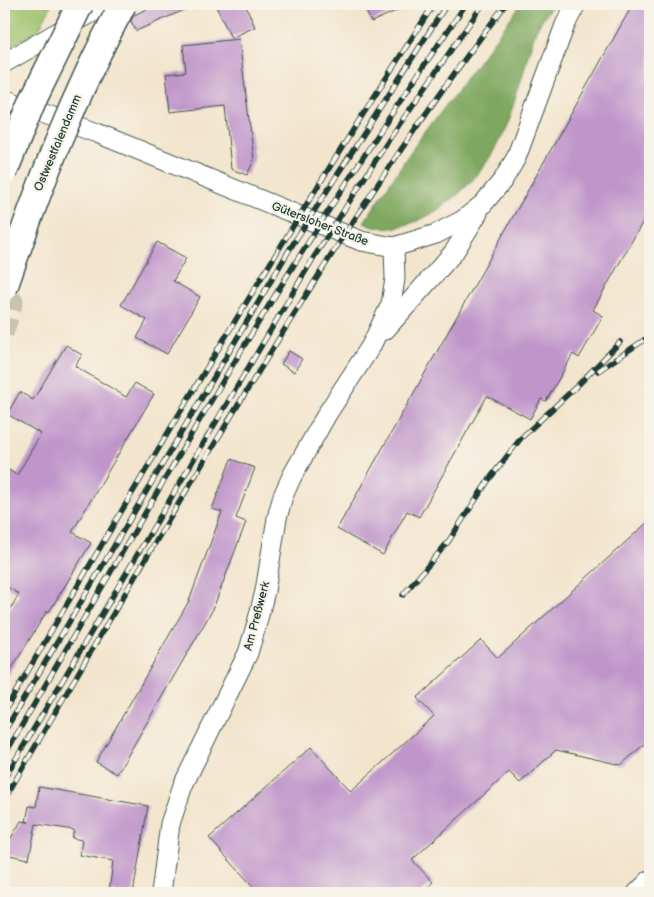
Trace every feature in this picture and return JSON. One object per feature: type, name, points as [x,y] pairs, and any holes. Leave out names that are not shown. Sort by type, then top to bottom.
[{"type":"highway","points":[[4,172],[33,100],[80,4]]},
{"type":"highway","name":"Ostwestfalendamm","points":[[4,288],[35,198],[70,111],[123,4]]},
{"type":"street","points":[[4,63],[93,12],[112,4]]},
{"type":"street","name":"Gütersloher Straße","points":[[4,99],[97,133],[361,242],[394,247],[436,234],[463,220],[483,204],[503,180],[516,158],[565,25],[576,4]]},
{"type":"street","name":"Am Preßwerk","points":[[371,346],[454,252],[483,204]]},
{"type":"street","name":"Am Preßwerk","points":[[161,893],[170,824],[183,785],[248,653],[265,591],[277,518],[283,496],[292,476],[327,414],[371,346],[391,304],[395,279],[394,247]]},
{"type":"street","points":[[637,893],[650,880]]},
{"type":"green space","points":[[4,4],[52,4],[39,29],[4,51]]},
{"type":"green space","points":[[521,4],[553,4],[535,33],[515,101],[501,137],[482,168],[456,196],[433,213],[418,221],[402,226],[385,228],[364,222],[411,151]]},
{"type":"building","points":[[158,4],[198,4],[136,31],[131,21],[134,15]]},
{"type":"building","points":[[215,4],[245,4],[255,27],[231,38]]},
{"type":"building","points":[[377,4],[412,4],[371,22],[365,9]]},
{"type":"building","points":[[633,4],[650,4],[650,209],[593,310],[603,316],[579,358],[573,354],[546,401],[541,399],[530,419],[487,396],[419,517],[407,511],[383,555],[337,529]]},
{"type":"building","points":[[239,39],[254,160],[247,175],[231,169],[225,106],[170,112],[166,74],[186,72],[183,45]]},
{"type":"building","points":[[157,242],[186,258],[173,281],[200,297],[167,354],[137,338],[147,320],[121,305]]},
{"type":"building","points":[[66,345],[82,355],[75,366],[126,397],[135,383],[154,394],[72,532],[91,543],[4,681],[4,620],[19,594],[4,585],[4,467],[17,475],[41,434],[7,414],[20,392],[33,400]]},
{"type":"building","points":[[289,351],[302,359],[294,372],[281,364]]},
{"type":"building","points":[[231,459],[255,468],[236,518],[246,522],[213,609],[117,774],[96,762],[189,601],[222,512],[212,509]]},
{"type":"building","points":[[650,520],[650,739],[621,765],[556,750],[520,783],[509,772],[412,860],[433,882],[421,893],[259,893],[209,838],[311,747],[351,791],[434,716],[417,698],[481,640],[498,658]]},
{"type":"building","points":[[39,787],[148,806],[133,893],[109,893],[113,861],[80,855],[82,840],[72,838],[74,830],[36,824],[29,859],[4,854],[4,850],[21,821],[26,822],[29,806],[36,807]]},
{"type":"tunnel","points":[[4,298],[14,301],[4,334]]},
{"type":"railway","points":[[4,712],[161,444],[268,267],[434,4]]},
{"type":"railway","points":[[4,732],[291,247],[447,4]]},
{"type":"railway","points":[[4,756],[259,321],[359,163],[466,4]]},
{"type":"railway","points":[[4,779],[314,257],[390,138],[483,4]]},
{"type":"railway","points":[[4,800],[104,628],[302,301],[415,129],[506,4]]},
{"type":"railway","points":[[598,371],[650,336]]},
{"type":"railway","points":[[403,595],[448,542],[488,481],[521,438],[579,384],[620,342]]}]
